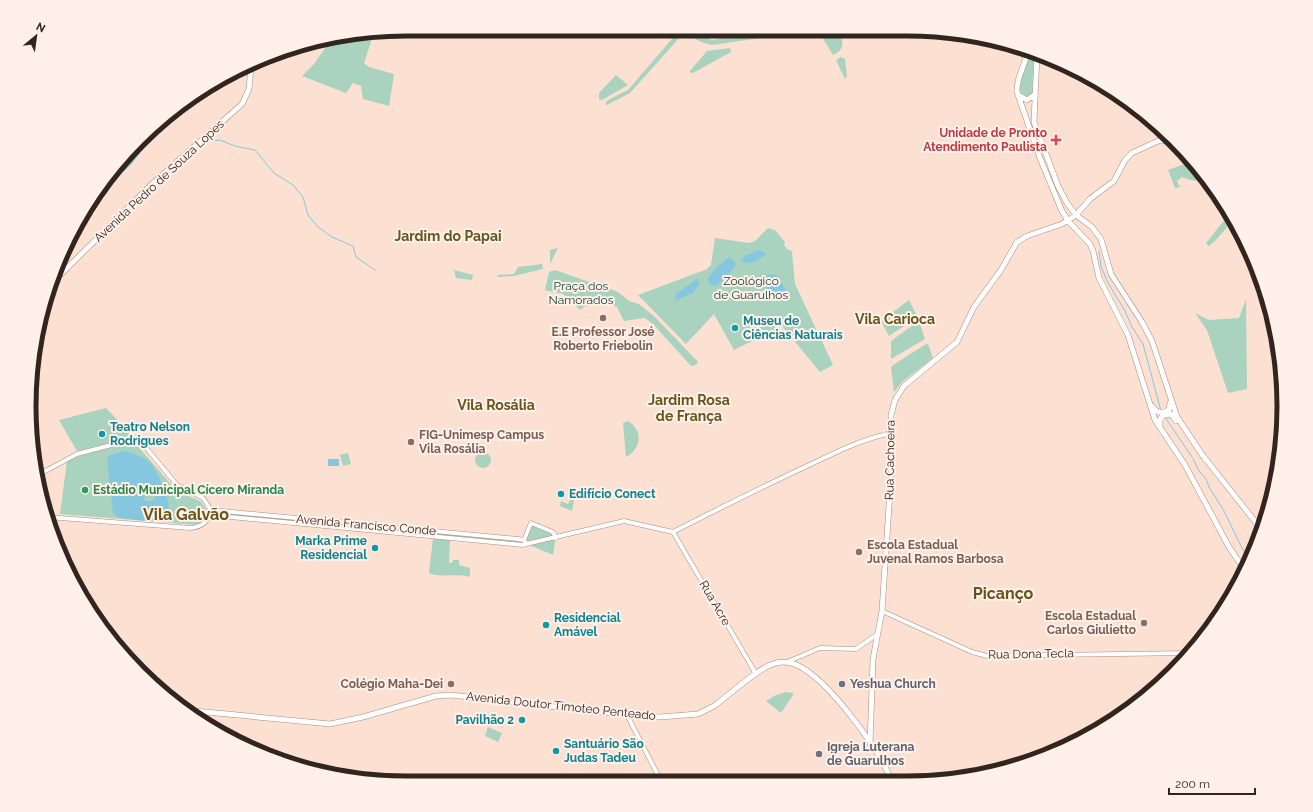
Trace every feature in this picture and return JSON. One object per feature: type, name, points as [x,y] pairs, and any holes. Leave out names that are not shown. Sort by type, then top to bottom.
[{"type":"main road","points":[[1026,56],[1017,81],[1018,94],[1040,158],[1061,209],[1068,221],[1090,244],[1093,250],[1098,278],[1126,331],[1152,413],[1185,465],[1229,548],[1241,565]]},
{"type":"main road","points":[[1037,60],[1033,115],[1036,129],[1059,190],[1076,215],[1097,233],[1104,247],[1107,264],[1111,274],[1145,326],[1156,353],[1169,397],[1180,423],[1205,459]]},
{"type":"main road","name":"Avenida Pedro de Souza Lopes","points":[[60,275],[151,186],[238,109],[246,98],[252,70]]},
{"type":"main road","points":[[1018,94],[1027,100],[1034,95]]},
{"type":"main road","name":"Rua Cachoeira","points":[[870,744],[870,695],[876,635],[882,611],[891,476],[892,411],[900,391],[957,342],[974,307],[998,275],[1017,242],[1026,236],[1068,221],[1076,215],[1090,199],[1114,181],[1128,156],[1149,144],[1164,140]]},
{"type":"main road","points":[[1061,209],[1062,224]]},
{"type":"main road","points":[[1068,221],[1077,220],[1097,233]]},
{"type":"main road","points":[[1090,244],[1096,245],[1097,233]]},
{"type":"main road","points":[[1122,337],[1126,331]]},
{"type":"main road","points":[[1147,396],[1154,409],[1161,413],[1170,409],[1169,397]]},
{"type":"main road","points":[[1160,427],[1160,419],[1163,416],[1168,414],[1172,416],[1186,437],[1257,524]]},
{"type":"main road","points":[[1229,548],[1242,563]]},
{"type":"main road","points":[[787,662],[796,665],[814,676],[842,705],[885,766],[889,776]]},
{"type":"main road","name":"Avenida Doutor Timoteo Penteado","points":[[196,711],[330,724],[363,717],[436,696],[451,695],[627,715],[664,717],[698,714],[714,706],[773,663],[787,662]]},
{"type":"main road","name":"Rua Cachoeira","points":[[864,735],[870,723]]},
{"type":"street","points":[[523,542],[531,523],[561,534],[573,533],[624,521],[673,532],[757,488],[854,444],[873,437],[892,433]]},
{"type":"street","points":[[42,473],[77,454],[138,438],[177,485],[203,498],[210,512],[202,526],[190,528],[54,518]]},
{"type":"street","name":"Avenida Francisco Conde","points":[[210,512],[523,542],[556,538],[573,533]]},
{"type":"street","points":[[553,532],[556,538]]},
{"type":"street","name":"Rua Acre","points":[[673,532],[756,674]]},
{"type":"street","name":"Rua Dona Tecla","points":[[882,611],[972,652],[987,656],[1182,653]]},
{"type":"street","points":[[787,662],[820,648],[856,649],[876,635]]},
{"type":"street","points":[[796,665],[796,662],[803,655]]},
{"type":"street","points":[[627,715],[658,776]]},
{"type":"green space","points":[[674,36],[681,36],[630,93],[607,105],[605,104],[608,100],[628,90]]},
{"type":"green space","points":[[691,36],[703,36],[712,40],[739,36],[774,36],[712,45],[695,39]]},
{"type":"green space","points":[[841,36],[841,49],[833,55],[822,37]]},
{"type":"green space","points":[[358,39],[372,39],[364,63],[369,67],[394,74],[389,106],[363,99],[361,86],[353,83],[346,93],[302,76],[314,64],[327,45]]},
{"type":"green space","points":[[730,48],[731,52],[693,73],[689,72],[707,51]]},
{"type":"green space","points":[[1027,56],[1034,59],[1032,93],[1026,97],[1021,94],[1020,88],[1020,78]]},
{"type":"green space","points":[[841,57],[845,59],[847,76],[845,79],[836,60]]},
{"type":"green space","points":[[616,75],[628,85],[602,100],[599,99],[599,93]]},
{"type":"green space","points":[[1186,163],[1200,180],[1197,181],[1182,177],[1177,181],[1180,187],[1175,188],[1168,170]]},
{"type":"green space","points":[[1226,219],[1229,225],[1209,246],[1206,243]]},
{"type":"green space","name":"Zoológico de Guarulhos","points":[[768,228],[775,230],[785,242],[784,245],[788,250],[792,251],[795,284],[833,365],[820,372],[782,326],[734,350],[714,314],[686,344],[638,295],[707,269],[711,265],[715,238],[749,243],[755,241]]},
{"type":"green space","points":[[558,248],[550,264],[550,250]]},
{"type":"green space","points":[[542,264],[543,269],[514,276],[497,277],[498,275],[514,274],[518,267]]},
{"type":"green space","points":[[454,270],[473,275],[472,280],[456,278]]},
{"type":"green space","name":"Praça dos Namorados","points":[[555,270],[618,292],[629,301],[639,304],[655,317],[698,362],[696,365],[691,366],[654,325],[645,318],[624,321],[617,307],[603,302],[589,304],[580,310],[563,294],[545,290],[549,272]]},
{"type":"green space","points":[[1246,299],[1247,389],[1228,393],[1207,330],[1195,313],[1209,320],[1239,318]]},
{"type":"green space","points":[[909,300],[916,314],[916,318],[889,336],[882,323],[882,320]]},
{"type":"green space","points":[[919,321],[925,339],[891,359],[891,341]]},
{"type":"green space","points":[[928,344],[933,358],[902,382],[894,392],[891,367]]},
{"type":"green space","points":[[106,408],[134,437],[77,451],[59,420]]},
{"type":"green space","points":[[628,421],[637,430],[639,440],[635,449],[626,457],[623,423]]},
{"type":"green space","points":[[135,443],[177,491],[200,501],[207,510],[204,521],[197,525],[60,514],[67,461],[92,452]]},
{"type":"green space","points":[[483,452],[489,454],[491,460],[489,466],[483,468],[477,466],[475,460],[477,454]]},
{"type":"green space","points":[[348,453],[351,464],[343,466],[340,455]]},
{"type":"green space","points":[[571,498],[574,500],[572,511],[560,506],[561,501],[568,504]]},
{"type":"green space","points":[[215,512],[518,541],[517,543],[215,514]]},
{"type":"green space","points":[[532,525],[553,535],[555,542],[553,555],[527,544],[525,541]]},
{"type":"green space","points":[[433,538],[450,539],[449,563],[452,563],[453,560],[459,560],[459,565],[470,568],[470,577],[459,575],[437,575],[429,573]]},
{"type":"green space","points":[[786,692],[793,693],[793,695],[781,713],[766,701],[776,695]]},
{"type":"green space","points":[[488,727],[502,733],[498,742],[485,736]]},
{"type":"water","points":[[760,250],[767,254],[754,262],[746,263],[742,261],[744,256]]},
{"type":"water","points":[[730,257],[736,264],[734,268],[717,286],[710,285],[707,279],[719,265]]},
{"type":"water","points":[[773,274],[776,275],[789,294],[787,297],[775,293],[755,281],[757,277]]},
{"type":"water","points":[[697,279],[700,283],[693,293],[675,301],[676,294]]},
{"type":"water","points":[[124,451],[142,457],[151,464],[165,491],[169,507],[169,513],[166,518],[158,521],[151,521],[117,517],[113,512],[107,462],[108,456]],"holes":[[[150,489],[154,490],[155,498],[152,501],[145,501],[144,498]]]},
{"type":"water","points":[[328,459],[339,459],[339,466],[328,466]]},
{"type":"waterway","points":[[213,141],[220,140],[235,146],[255,150],[274,173],[293,185],[303,197],[308,215],[318,227],[332,237],[353,246],[356,257],[375,270]]},
{"type":"waterway","points":[[121,171],[127,166],[140,148]]},
{"type":"waterway","points":[[1099,251],[1101,266],[1107,281],[1143,344],[1161,411]]},
{"type":"waterway","points":[[1165,417],[1192,457]]},
{"type":"waterway","points":[[1193,459],[1199,471],[1206,479],[1243,550],[1246,554]]},
{"type":"place","name":"Unidade de Pronto Atendimento Paulista","points":[[1056,140]]},
{"type":"place","name":"E.E Professor José Roberto Friebolin","points":[[603,318]]},
{"type":"place","name":"Museu de Ciências Naturais","points":[[735,328]]},
{"type":"place","name":"Teatro Nelson Rodrigues","points":[[102,434]]},
{"type":"place","name":"FIG-Unimesp Campus Vila Rosália","points":[[411,442]]},
{"type":"place","name":"Estádio Municipal Cícero Miranda","points":[[85,490]]},
{"type":"place","name":"Edifício Conect","points":[[561,494]]},
{"type":"place","name":"Marka Prime Residencial","points":[[375,548]]},
{"type":"place","name":"Escola Estadual Juvenal Ramos Barbosa","points":[[859,552]]},
{"type":"place","name":"Escola Estadual Carlos Giulietto","points":[[1144,623]]},
{"type":"place","name":"Residencial Amável","points":[[546,625]]},
{"type":"place","name":"Colégio Maha-Dei","points":[[451,684]]},
{"type":"place","name":"Yeshua Church","points":[[842,684]]},
{"type":"place","name":"Pavilhão 2","points":[[522,720]]},
{"type":"place","name":"Santuário São Judas Tadeu","points":[[556,751]]},
{"type":"place","name":"Igreja Luterana de Guarulhos","points":[[819,754]]},
{"type":"district","name":"Jardim do Papai","points":[[448,236]]},
{"type":"district","name":"Vila Carioca","points":[[895,319]]},
{"type":"district","name":"Vila Rosália","points":[[496,405]]},
{"type":"district","name":"Jardim Rosa de França","points":[[689,408]]},
{"type":"district","name":"Vila Galvão","points":[[186,514]]},
{"type":"district","name":"Picanço","points":[[1003,593]]}]
